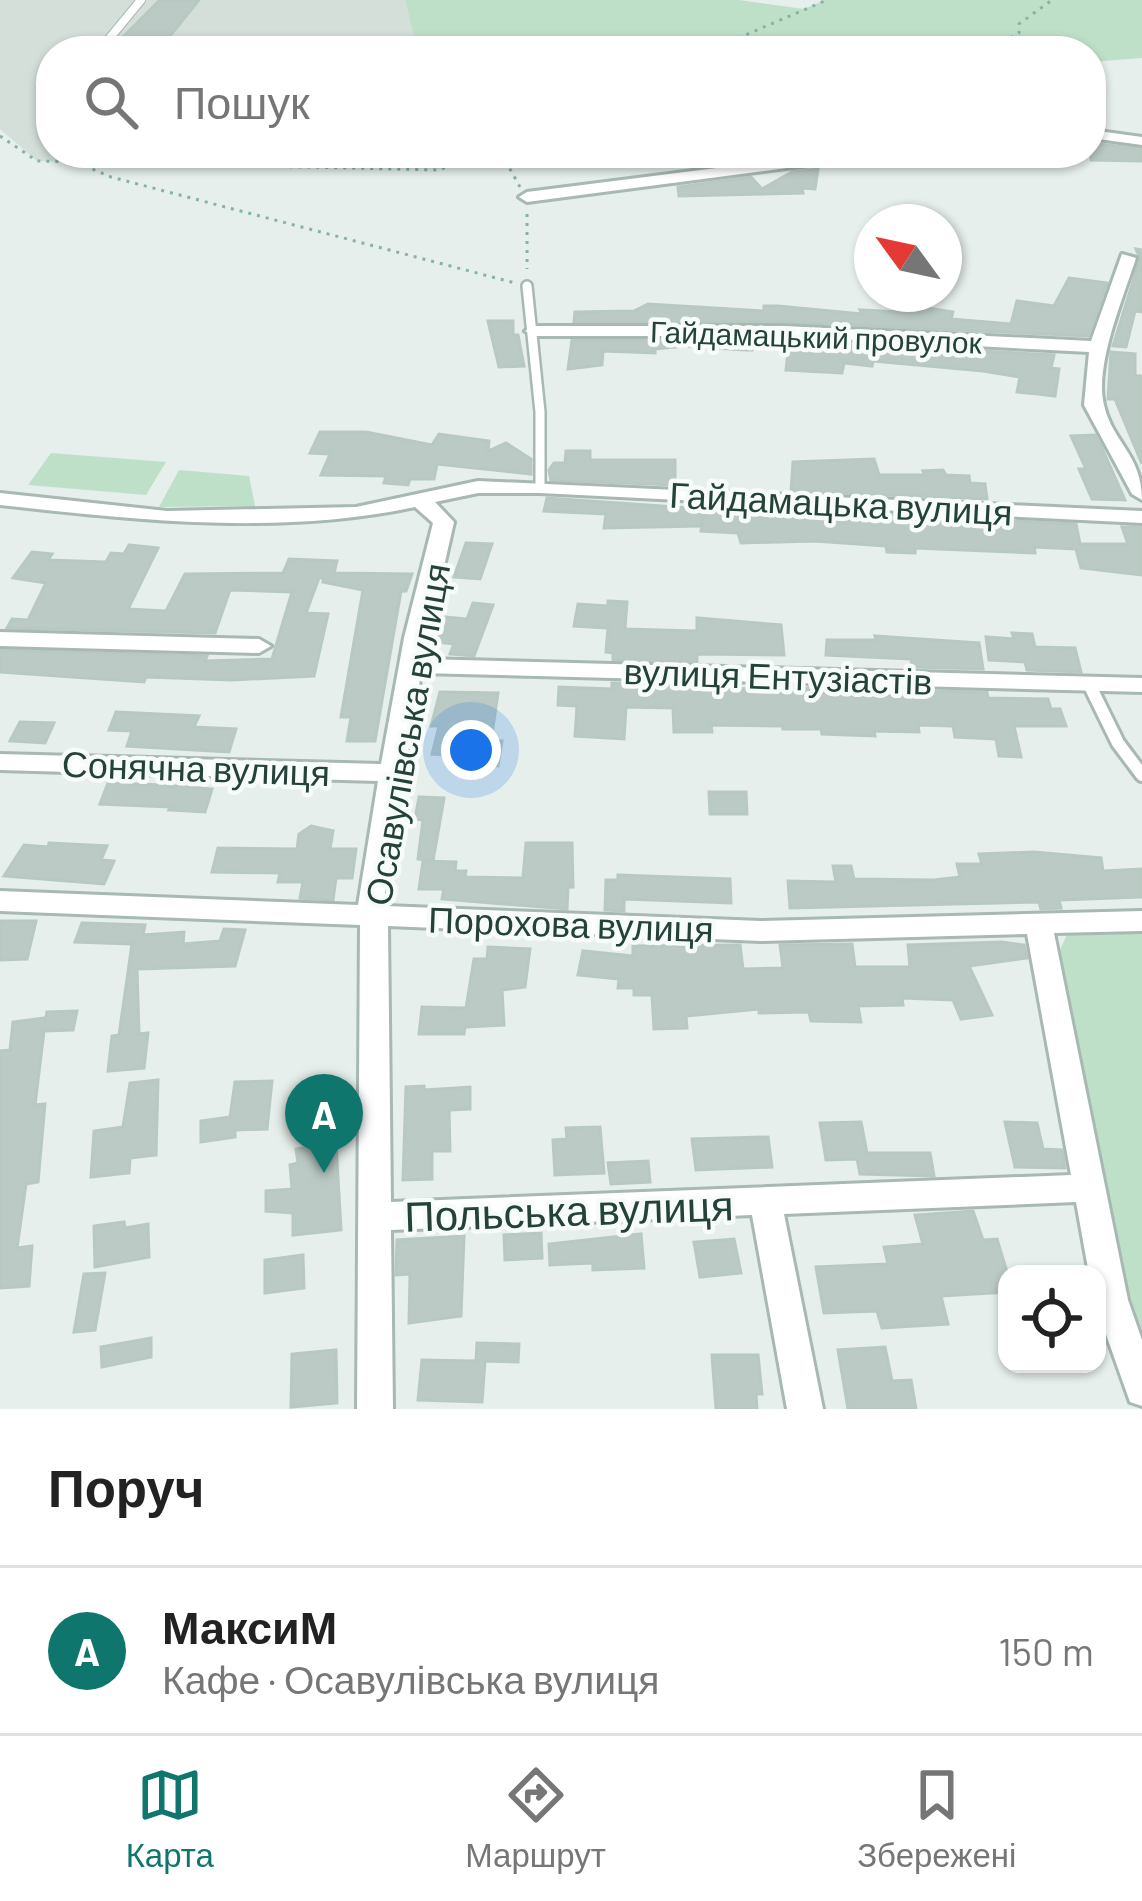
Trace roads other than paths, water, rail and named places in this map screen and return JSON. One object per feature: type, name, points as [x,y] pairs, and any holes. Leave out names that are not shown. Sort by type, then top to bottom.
[{"type":"street","points":[[1106,136],[1142,141]]},
{"type":"street","points":[[527,197],[754,168]]},
{"type":"street","points":[[1128,258],[1098,347],[1094,405],[1142,494]]},
{"type":"street","name":"Гайдамацький провулок","points":[[534,331],[783,331],[1098,347]]},
{"type":"street","name":"Гайдамацька вулиця","points":[[0,500],[166,517],[356,513],[478,487],[540,487],[1142,517]]},
{"type":"street","name":"Осавулівська вулиця","points":[[375,1409],[370,893],[415,638],[444,522],[422,502]]},
{"type":"street","points":[[0,639],[259,646]]},
{"type":"street","name":"вулиця Ентузіастів","points":[[413,666],[1142,685]]},
{"type":"street","name":"Сонячна вулиця","points":[[0,762],[392,773]]},
{"type":"street","name":"Порохова вулиця","points":[[0,901],[761,931],[1142,921]]},
{"type":"street","points":[[1039,926],[1111,1300],[1142,1390]]},
{"type":"street","name":"Польська вулиця","points":[[371,1217],[1088,1188]]},
{"type":"street","name":"Польська вулиця","points":[[766,1202],[805,1409]]},
{"type":"lane","points":[[111,36],[141,0]]},
{"type":"lane","points":[[527,286],[534,331],[540,487]]},
{"type":"lane","points":[[1089,684],[1118,743],[1142,775]]},
{"type":"place","name":"МаксиМ","points":[[324,1173]]}]
